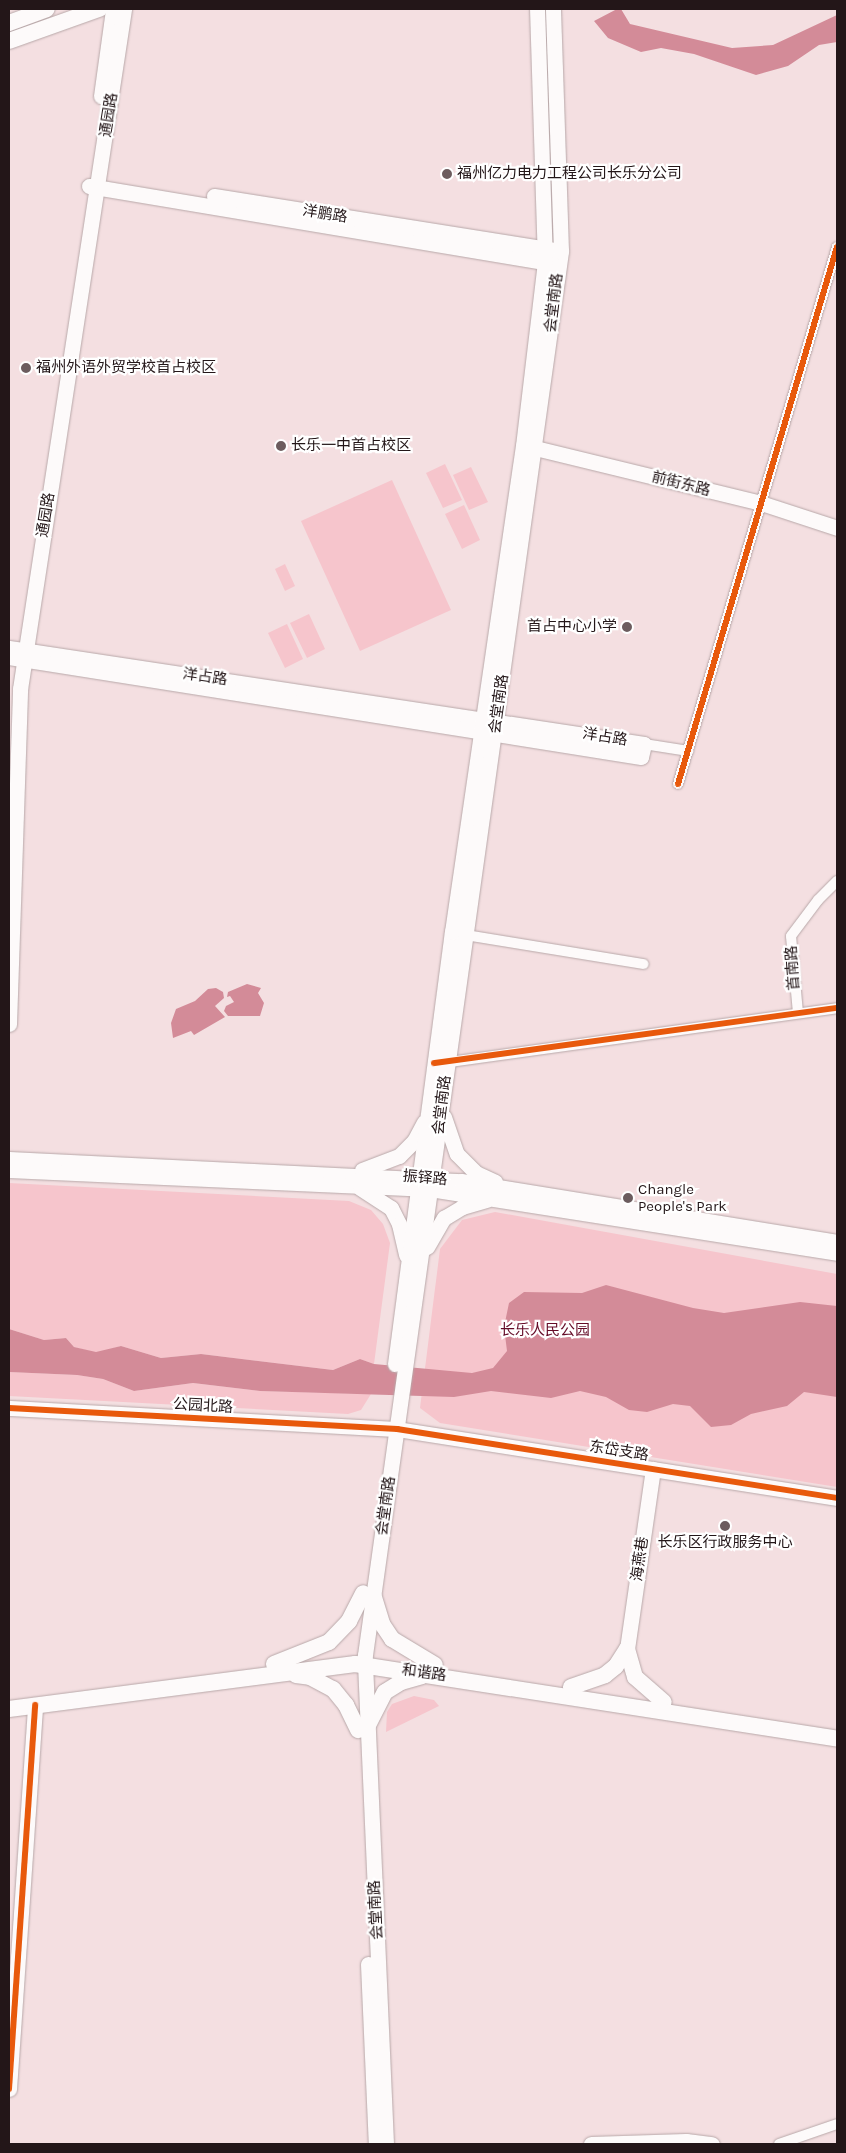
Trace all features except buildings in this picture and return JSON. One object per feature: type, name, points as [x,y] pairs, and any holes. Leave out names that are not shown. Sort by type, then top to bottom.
[{"type":"main road","points":[[9,23],[47,9]]},
{"type":"main road","points":[[9,41],[99,9]]},
{"type":"main road","name":"通园路","points":[[93,182],[113,9]]},
{"type":"main road","name":"通园路","points":[[9,720],[16,653],[93,182],[124,9]]},
{"type":"main road","name":"会堂南路","points":[[537,9],[552,257]]},
{"type":"main road","name":"会堂南路","points":[[376,2144],[360,1660],[441,1063],[529,447],[552,257],[553,9]]},
{"type":"main road","name":"洋鹏路","points":[[93,182],[552,257]]},
{"type":"main road","name":"前街东路","points":[[529,447],[760,503],[837,528]]},
{"type":"main road","name":"通园路","points":[[9,1024],[20,689],[16,653]]},
{"type":"main road","name":"洋占路","points":[[16,653],[490,726],[644,744]]},
{"type":"main road","points":[[347,1179],[401,1153],[418,1135],[435,1107]]},
{"type":"main road","points":[[435,1107],[452,1145],[462,1161],[476,1173],[511,1195]]},
{"type":"main road","name":"振铎路","points":[[9,1158],[426,1183],[837,1242]]},
{"type":"main road","name":"振铎路","points":[[9,1170],[347,1179]]},
{"type":"main road","points":[[347,1179],[367,1190],[391,1208],[414,1270]]},
{"type":"main road","points":[[414,1270],[433,1233],[444,1218],[474,1202],[511,1195]]},
{"type":"main road","name":"振铎路","points":[[511,1195],[837,1253]]},
{"type":"main road","name":"公园北路","points":[[9,1408],[392,1429]]},
{"type":"main road","name":"东岱支路","points":[[392,1429],[837,1498]]},
{"type":"main road","name":"海燕巷","points":[[627,1649],[653,1469]]},
{"type":"main road","points":[[276,1669],[329,1642],[349,1621],[368,1594],[382,1624],[392,1639],[433,1670]]},
{"type":"main road","points":[[571,1687],[605,1675],[616,1666],[627,1649]]},
{"type":"main road","points":[[627,1649],[635,1677],[664,1702]]},
{"type":"main road","name":"和谐路","points":[[9,1698],[360,1660],[571,1687],[837,1729]]},
{"type":"main road","points":[[276,1669],[310,1677],[332,1689],[346,1705],[362,1729],[388,1690],[400,1682],[433,1670]]},
{"type":"main road","name":"和谐路","points":[[9,1709],[276,1669]]},
{"type":"main road","name":"和谐路","points":[[433,1670],[837,1739]]},
{"type":"main road","points":[[9,2089],[35,1705]]},
{"type":"main road","name":"会堂南路","points":[[362,1729],[386,2144]]},
{"type":"main road","points":[[591,2144],[686,2141],[712,2144]]},
{"type":"street","points":[[678,784],[837,247]]},
{"type":"street","points":[[644,744],[688,751]]},
{"type":"street","name":"首南路","points":[[798,1013],[791,936],[818,900],[837,880]]},
{"type":"street","points":[[459,934],[644,964]]},
{"type":"street","points":[[441,1063],[837,1008]]},
{"type":"street","points":[[780,2144],[837,2124]]},
{"type":"green space","points":[[445,464],[462,500],[443,508],[426,473]]},
{"type":"green space","points":[[471,467],[488,502],[469,510],[453,475]]},
{"type":"green space","points":[[392,480],[451,610],[360,651],[301,521]]},
{"type":"green space","points":[[464,505],[480,540],[462,549],[445,514]]},
{"type":"green space","points":[[285,564],[295,586],[285,591],[275,569]]},
{"type":"green space","points":[[309,614],[325,649],[307,658],[290,623]]},
{"type":"green space","points":[[287,624],[303,659],[285,668],[268,633]]},
{"type":"green space","points":[[9,1183],[349,1201],[371,1210],[383,1224],[390,1243],[374,1364],[360,1359],[333,1370],[201,1354],[161,1358],[121,1346],[96,1353],[74,1347],[66,1338],[44,1340],[9,1329]]},
{"type":"green space","name":"长乐人民公园","points":[[495,1212],[837,1274],[837,1487],[440,1423],[420,1408],[440,1249],[462,1220]]},
{"type":"green space","points":[[9,1372],[77,1375],[103,1379],[134,1391],[193,1383],[260,1391],[371,1394],[361,1410],[348,1414],[9,1396]]},
{"type":"green space","points":[[414,1696],[434,1700],[439,1706],[386,1732],[387,1712],[392,1704]]},
{"type":"shaded area","points":[[617,9],[621,9],[630,24],[732,48],[773,45],[837,15],[837,42],[819,45],[788,66],[756,75],[694,54],[661,48],[641,52],[608,38],[594,21]]},
{"type":"shaded area","points":[[247,984],[261,988],[258,993],[264,1003],[260,1016],[228,1016],[224,1011],[226,1006],[234,1002],[230,996],[227,997],[228,992]]},
{"type":"shaded area","points":[[216,988],[223,992],[224,998],[215,1006],[225,1017],[194,1035],[191,1031],[173,1038],[171,1023],[176,1009],[195,1001],[208,989]]},
{"type":"shaded area","points":[[606,1285],[693,1308],[724,1313],[800,1302],[837,1306],[837,1397],[804,1392],[787,1406],[751,1414],[731,1425],[711,1427],[690,1406],[673,1404],[647,1412],[629,1410],[606,1397],[580,1391],[551,1398],[491,1391],[454,1397],[260,1391],[193,1383],[134,1391],[103,1379],[77,1375],[9,1372],[9,1329],[44,1340],[66,1338],[74,1347],[96,1352],[121,1346],[161,1358],[201,1354],[333,1370],[360,1359],[374,1364],[472,1373],[493,1368],[507,1351],[504,1327],[509,1303],[524,1292],[582,1293]]},
{"type":"cycle path","points":[[678,784],[837,247]]},
{"type":"cycle path","points":[[434,1063],[837,1008]]},
{"type":"cycle path","points":[[9,1408],[397,1429],[837,1498]]},
{"type":"cycle path","points":[[9,2089],[35,1705]]},
{"type":"place","name":"福州亿力电力工程公司长乐分公司","points":[[447,174]]},
{"type":"place","name":"福州外语外贸学校首占校区","points":[[26,368]]},
{"type":"place","name":"长乐一中首占校区","points":[[281,446]]},
{"type":"place","name":"首占中心小学","points":[[627,627]]},
{"type":"place","name":"Changle People's Park","points":[[628,1198]]},
{"type":"place","name":"长乐区行政服务中心","points":[[725,1526]]}]
